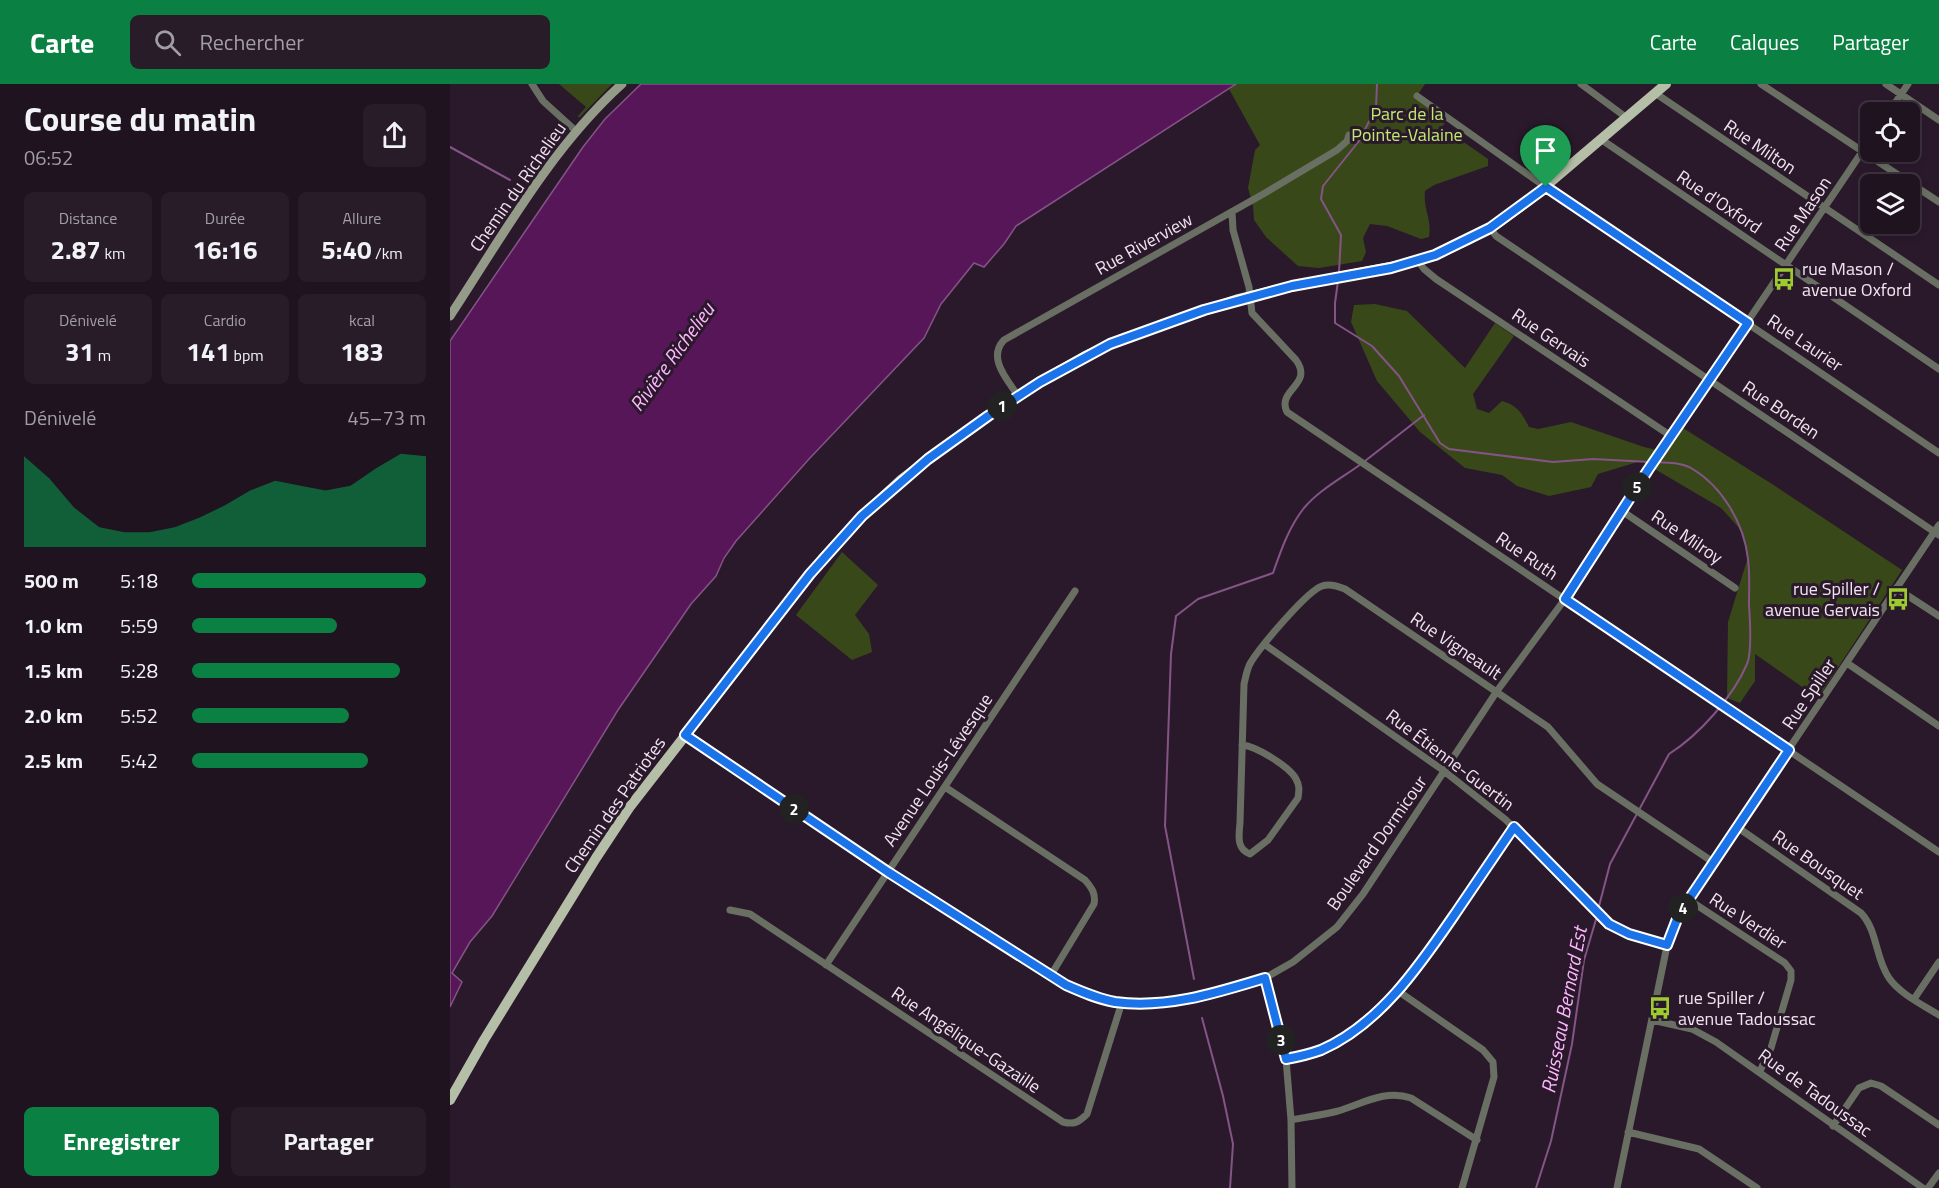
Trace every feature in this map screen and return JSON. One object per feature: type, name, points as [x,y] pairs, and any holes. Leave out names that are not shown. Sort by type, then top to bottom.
[{"type":"main road","name":"Chemin du Richelieu","points":[[450,316],[547,170],[576,132],[622,84]]},
{"type":"main road","name":"Chemin des Patriotes","points":[[450,1100],[484,1040],[596,858],[634,801],[805,580],[848,530],[889,491],[928,459],[1018,396],[1062,369],[1122,339],[1184,316],[1250,296],[1391,268],[1452,248],[1490,228],[1546,187],[1666,84]]},
{"type":"street","points":[[532,84],[543,100],[576,132]]},
{"type":"street","points":[[1581,84],[1627,118]]},
{"type":"street","points":[[1761,84],[1860,149]]},
{"type":"street","points":[[1886,84],[1939,120]]},
{"type":"street","points":[[1896,102],[1908,84]]},
{"type":"street","name":"Rue Milton","points":[[1655,93],[1939,285]]},
{"type":"street","name":"Rue Laurier","points":[[1417,96],[1546,187],[1939,453]]},
{"type":"street","name":"Rue Riverview","points":[[1018,396],[996,361],[997,351],[1004,340],[1232,212],[1337,150],[1347,141],[1349,135]]},
{"type":"street","name":"Rue d'Oxford","points":[[1602,140],[1939,369]]},
{"type":"street","name":"Rue Mason","points":[[1497,691],[1565,599],[1648,470],[1860,156]]},
{"type":"street","points":[[1879,162],[1939,202]]},
{"type":"street","name":"Rue Ruth","points":[[1232,212],[1235,238],[1249,287],[1252,313],[1296,360],[1301,369],[1301,379],[1286,399],[1287,412],[1939,852]]},
{"type":"street","name":"Rue Borden","points":[[1490,228],[1496,236],[1938,530]]},
{"type":"street","name":"Rue Gervais","points":[[1418,261],[1437,279],[1671,436]]},
{"type":"street","name":"Rue Milroy","points":[[1622,510],[1735,588]]},
{"type":"street","name":"Rue Spiller","points":[[1617,1188],[1667,945],[1676,921],[1896,588],[1938,530]]},
{"type":"street","name":"Rue Vigneault","points":[[1242,745],[1254,747],[1293,774],[1299,790],[1298,798],[1268,840],[1250,854],[1244,852],[1240,845],[1242,745],[1244,684],[1246,674],[1250,663],[1264,644],[1316,589],[1337,585],[1497,691],[1548,728],[1597,784],[1713,862]]},
{"type":"street","points":[[1896,588],[1939,616]]},
{"type":"street","name":"Avenue Louis-Lévesque","points":[[826,965],[1075,591]]},
{"type":"street","name":"Rue Étienne-Guertin","points":[[1264,644],[1444,771],[1514,827],[1609,924],[1629,934],[1667,945]]},
{"type":"street","points":[[1847,663],[1939,726]]},
{"type":"street","name":"Boulevard Dormicour","points":[[685,735],[888,872],[1066,985],[1091,996],[1141,1004],[1185,1000],[1265,978],[1293,962],[1337,927],[1363,894],[1497,691]]},
{"type":"street","points":[[945,787],[1085,880],[1092,887],[1096,897],[1094,904],[1051,975]]},
{"type":"street","points":[[1286,1059],[1321,1050],[1342,1039],[1398,992],[1437,941],[1514,827]]},
{"type":"street","name":"Rue Bousquet","points":[[1737,827],[1861,913],[1871,928],[1887,976],[1896,986],[1939,1015]]},
{"type":"street","name":"Rue Verdier","points":[[1689,900],[1785,963],[1791,971],[1791,980],[1771,1048],[1760,1071]]},
{"type":"street","name":"Rue Angélique-Gazaille","points":[[730,910],[750,914],[1063,1122],[1072,1124],[1080,1121],[1087,1114],[1122,1002]]},
{"type":"street","points":[[1914,999],[1939,962]]},
{"type":"street","points":[[1265,978],[1286,1059],[1291,1120],[1292,1188]]},
{"type":"street","points":[[1398,992],[1483,1050],[1493,1062],[1494,1077],[1462,1188]]},
{"type":"street","name":"Rue de Tadoussac","points":[[1652,1020],[1687,1027],[1701,1033],[1760,1071],[1833,1126],[1923,1188]]},
{"type":"street","points":[[1833,1126],[1859,1088],[1871,1083],[1882,1087],[1939,1125]]},
{"type":"street","points":[[1291,1120],[1328,1113],[1384,1096],[1400,1095],[1411,1098],[1477,1140]]},
{"type":"street","points":[[1628,1132],[1699,1149],[1757,1188]]},
{"type":"street","points":[[1928,1188],[1939,1173]]},
{"type":"green space","points":[[559,84],[612,84],[579,118],[578,116],[586,107]]},
{"type":"green space","name":"Parc de la Pointe-Valaine","points":[[1236,84],[1425,84],[1417,96],[1448,118],[1442,127],[1488,159],[1488,166],[1434,185],[1425,191],[1429,237],[1421,239],[1387,226],[1370,224],[1363,238],[1366,252],[1362,261],[1319,268],[1298,266],[1266,237],[1254,220],[1248,188],[1255,150],[1260,145],[1229,89]]},
{"type":"green space","points":[[1375,304],[1407,311],[1465,368],[1495,323],[1514,336],[1473,394],[1477,409],[1489,413],[1502,401],[1518,410],[1529,427],[1538,429],[1571,422],[1665,452],[1683,428],[1902,570],[1818,698],[1755,654],[1755,681],[1740,703],[1727,698],[1728,622],[1748,557],[1741,530],[1721,508],[1641,461],[1598,474],[1591,487],[1549,496],[1517,486],[1502,475],[1465,468],[1420,432],[1377,381],[1351,322],[1354,305]]},
{"type":"green space","points":[[842,552],[878,585],[855,615],[869,634],[872,652],[852,660],[796,615]]},
{"type":"water","name":"Rivière Richelieu","points":[[641,84],[1236,84],[1016,226],[984,267],[974,263],[941,304],[924,338],[809,459],[736,541],[724,558],[716,576],[691,604],[618,710],[492,916],[470,942],[452,973],[462,982],[450,1007],[450,341],[583,147],[605,119]]},
{"type":"waterway","points":[[1339,272],[1341,235],[1321,199],[1323,186],[1359,141],[1376,108],[1377,84]]},
{"type":"waterway","points":[[450,147],[510,180]]},
{"type":"waterway","name":"Ruisseau Bernard Est","points":[[1338,281],[1335,323],[1372,346],[1399,376],[1440,443],[1449,449],[1553,462],[1593,459],[1650,462]]},
{"type":"waterway","points":[[1365,461],[1424,415]]},
{"type":"waterway","name":"Ruisseau Bernard Est","points":[[1598,910],[1610,864],[1669,754],[1692,737],[1724,702],[1741,677],[1750,652],[1749,565],[1746,545],[1736,519],[1722,495],[1691,468],[1674,463],[1655,462]]},
{"type":"waterway","points":[[1194,979],[1165,826],[1171,654],[1176,616],[1198,599],[1273,573],[1282,547],[1304,508],[1324,490],[1361,464]]},
{"type":"waterway","name":"Ruisseau Bernard Est","points":[[1536,1188],[1551,1141],[1572,1044],[1584,960],[1597,916]]},
{"type":"waterway","points":[[1202,1018],[1233,1144],[1230,1188]]},
{"type":"place","name":"rue Mason / avenue Oxford","points":[[1784,279]]},
{"type":"place","name":"rue Spiller / avenue Gervais","points":[[1898,599]]},
{"type":"place","name":"rue Spiller / avenue Tadoussac","points":[[1660,1008]]},
{"type":"route","points":[[1546,187],[1748,323],[1648,470],[1565,599],[1789,750],[1679,914],[1667,945],[1629,934],[1609,924],[1514,827],[1437,941],[1398,992],[1342,1039],[1321,1050],[1286,1059],[1265,978],[1185,1000],[1141,1004],[1113,1002],[1091,996],[1066,985],[888,872],[685,735],[810,574],[862,516],[928,459],[1040,382],[1073,362],[1110,344],[1238,299],[1292,286],[1391,268],[1435,255],[1490,228],[1546,187]]}]
